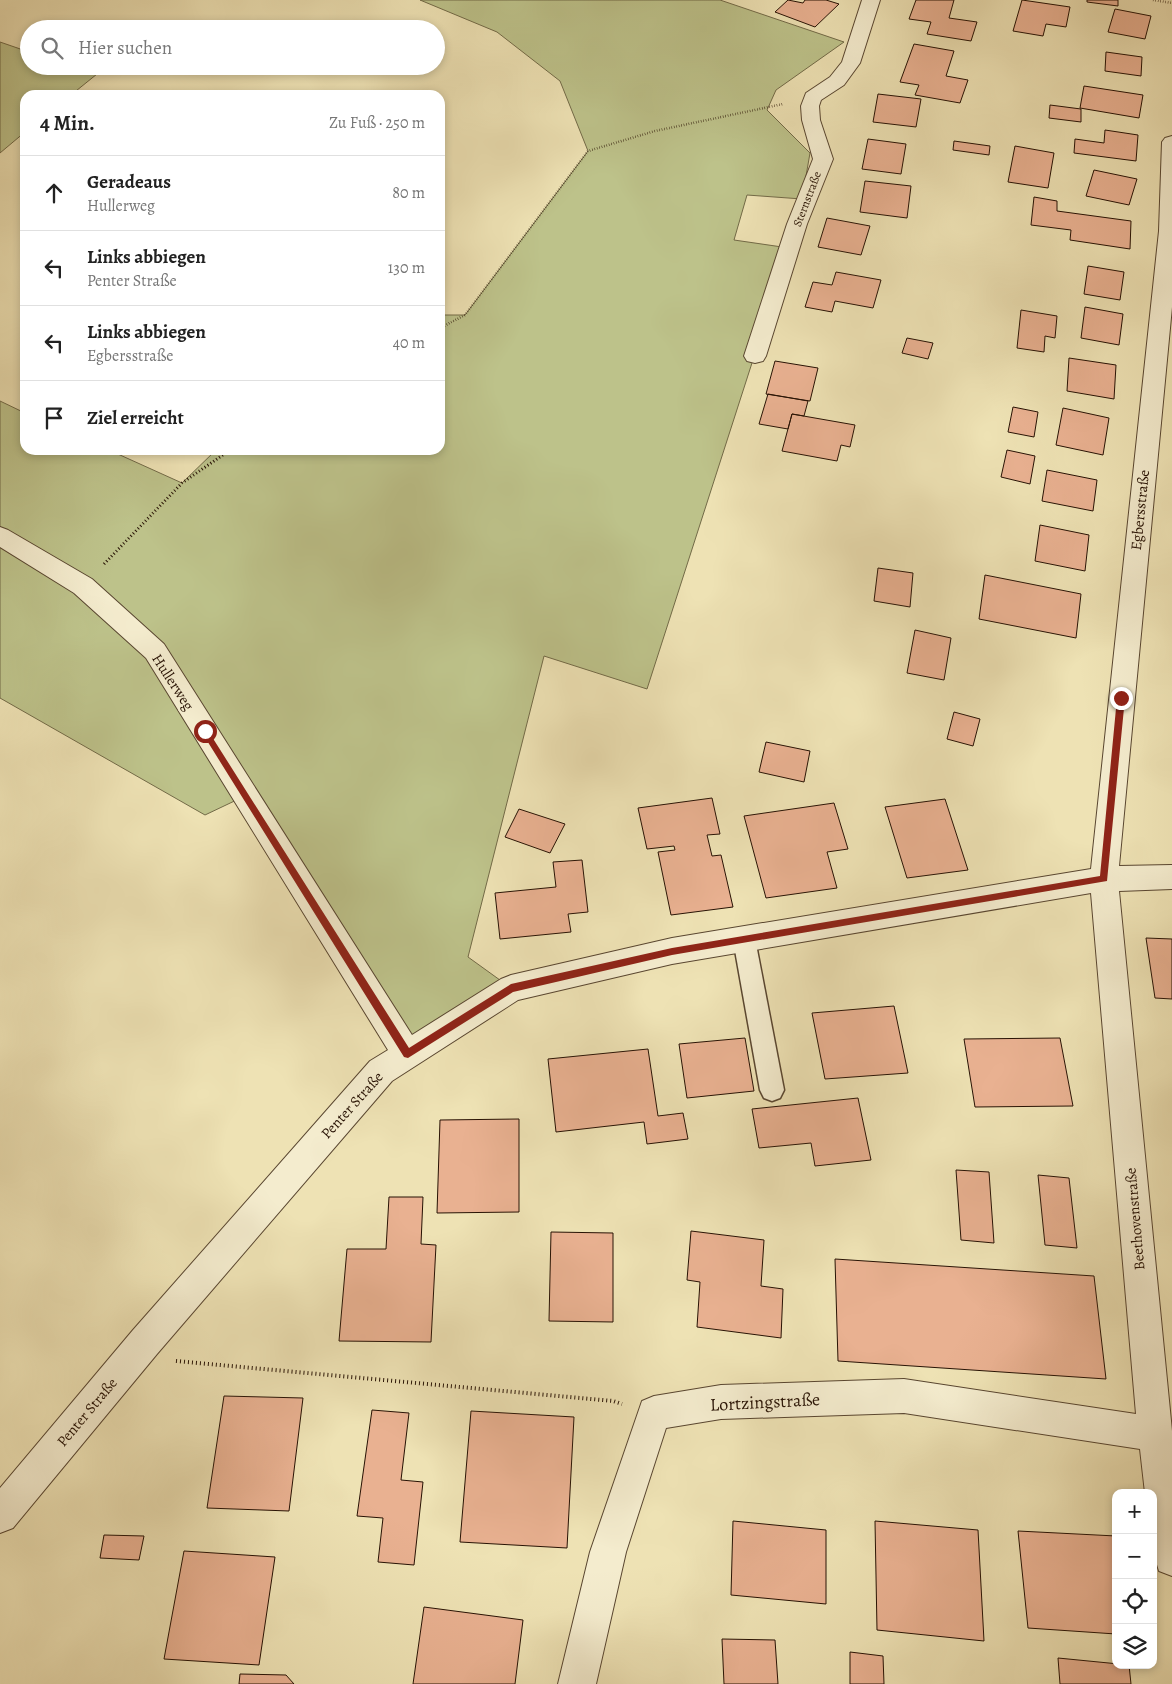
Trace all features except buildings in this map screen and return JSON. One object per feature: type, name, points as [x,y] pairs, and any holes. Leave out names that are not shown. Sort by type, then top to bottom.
[{"type":"street","points":[[813,98],[837,81],[851,63],[871,0]]},
{"type":"street","name":"Sternstraße","points":[[755,356],[797,224],[823,159],[819,141],[810,120],[810,106],[813,98]]},
{"type":"street","name":"Egbersstraße","points":[[1104,879],[1169,231],[1172,142]]},
{"type":"street","name":"Hullerweg","points":[[0,536],[83,586],[155,651],[408,1054]]},
{"type":"street","name":"Penter Straße","points":[[0,1515],[145,1342],[381,1071],[511,988],[672,952],[744,939],[1104,879],[1172,877]]},
{"type":"street","name":"Beethovenstraße","points":[[1104,879],[1155,1434],[1172,1558]]},
{"type":"street","name":"Lortzingstraße","points":[[654,1413],[721,1402],[904,1396],[1155,1434]]},
{"type":"street","points":[[577,1684],[608,1552],[654,1413]]},
{"type":"lane","points":[[744,939],[772,1090]]},
{"type":"path","points":[[1153,0],[1172,3]]},
{"type":"path","points":[[445,325],[465,315],[588,151],[655,131],[813,98]]},
{"type":"path","points":[[83,586],[182,483],[223,455]]},
{"type":"path","points":[[145,1342],[176,1360],[613,1401],[654,1413]]},
{"type":"green space","points":[[420,0],[720,0],[844,42],[776,90],[767,110],[810,153],[802,199],[747,195],[734,240],[789,248],[647,689],[544,656],[468,957],[511,988],[407,1054],[245,796],[205,815],[0,698],[0,401],[20,411],[20,455],[120,455],[182,483],[211,455],[445,455],[445,315],[465,315],[588,151],[560,81],[497,32]]},
{"type":"green space","points":[[0,42],[20,49],[20,75],[96,75],[77,90],[20,90],[20,136],[0,153]]},
{"type":"route","points":[[205,731],[408,1054],[511,988],[672,952],[1104,879],[1121,698]]}]
